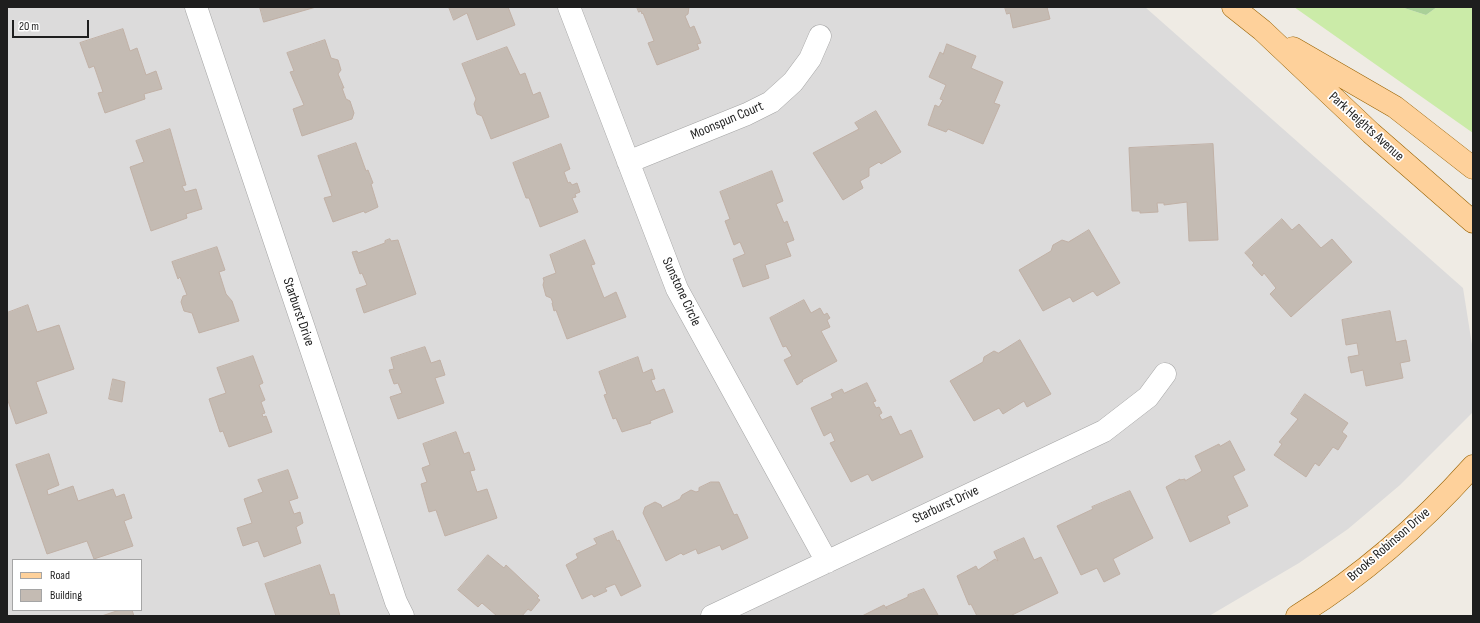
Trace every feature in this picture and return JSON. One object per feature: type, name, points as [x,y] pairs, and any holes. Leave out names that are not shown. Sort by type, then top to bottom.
[{"type":"main road","name":"Park Heights Avenue","points":[[1233,7],[1262,30],[1371,133],[1473,222]]},
{"type":"main road","name":"Park Heights Avenue","points":[[1262,30],[1395,106],[1473,168]]},
{"type":"main road","points":[[1436,189],[1473,235]]},
{"type":"main road","name":"Brooks Robinson Drive","points":[[1297,616],[1340,587],[1385,552],[1425,516],[1473,466]]},
{"type":"street","name":"Starburst Drive","points":[[196,7],[394,594],[403,616]]},
{"type":"street","name":"Sunstone Circle","points":[[569,7],[677,289],[827,562]]},
{"type":"street","name":"Moonspun Court","points":[[628,162],[747,114],[771,102],[793,82],[810,59],[820,36]]},
{"type":"street","name":"Starburst Drive","points":[[712,616],[1104,431],[1148,397],[1166,374]]},
{"type":"shaded area","points":[[7,7],[1145,7],[1463,288],[1473,351],[1473,412],[1400,485],[1348,529],[1299,563],[1209,616],[7,616]]},
{"type":"green space","points":[[1294,7],[1401,7],[1426,15],[1437,7],[1473,7],[1473,133]]},
{"type":"green space","points":[[1401,7],[1437,7],[1426,15]]},
{"type":"building","points":[[260,7],[316,7],[264,22]]},
{"type":"building","points":[[449,7],[508,7],[515,25],[477,40],[467,13],[454,20]]},
{"type":"building","points":[[637,7],[689,7],[688,14],[685,16],[690,28],[694,26],[701,43],[697,44],[699,49],[657,65],[648,43],[654,41],[643,13],[642,14],[641,11],[639,12]]},
{"type":"building","points":[[1005,7],[1047,7],[1050,19],[1013,28],[1010,13],[1007,14]]},
{"type":"building","points":[[123,29],[130,51],[137,48],[146,75],[156,71],[162,89],[144,94],[145,99],[105,113],[98,93],[103,92],[94,66],[89,68],[80,43]]},
{"type":"building","points":[[325,40],[331,58],[338,60],[341,70],[338,74],[344,88],[342,88],[346,99],[350,101],[354,113],[352,119],[302,136],[293,109],[304,105],[290,72],[294,71],[287,53]]},
{"type":"building","points":[[947,44],[976,56],[971,68],[1003,82],[994,103],[1000,105],[983,144],[948,129],[946,132],[928,125],[935,105],[939,107],[943,100],[940,99],[946,85],[929,77],[940,52],[943,54]]},
{"type":"building","points":[[507,47],[520,75],[525,73],[533,95],[540,92],[549,117],[491,139],[482,116],[477,114],[474,104],[476,99],[462,64]]},
{"type":"building","points":[[876,111],[901,152],[881,164],[879,162],[869,168],[869,176],[860,181],[863,188],[843,200],[813,153],[859,129],[855,123]]},
{"type":"building","points":[[170,129],[186,185],[182,186],[185,192],[196,189],[202,209],[186,214],[187,218],[151,231],[130,167],[144,162],[136,141]]},
{"type":"building","points":[[356,143],[366,171],[368,170],[373,183],[371,184],[378,207],[365,213],[364,211],[333,222],[324,198],[332,196],[318,156]]},
{"type":"building","points":[[561,144],[570,169],[564,172],[568,183],[570,182],[572,185],[577,183],[580,192],[575,194],[576,197],[572,198],[578,212],[540,227],[529,198],[526,198],[513,163]]},
{"type":"building","points":[[1213,144],[1218,240],[1189,241],[1187,202],[1164,205],[1164,203],[1157,203],[1158,212],[1140,213],[1140,211],[1132,211],[1129,148]]},
{"type":"building","points":[[772,171],[783,201],[776,204],[784,223],[787,221],[794,240],[786,243],[791,256],[765,265],[769,278],[743,287],[733,259],[745,254],[740,242],[734,245],[725,221],[730,219],[720,192]]},
{"type":"building","points":[[1282,219],[1292,230],[1299,224],[1321,248],[1332,239],[1352,262],[1291,317],[1270,294],[1276,288],[1264,273],[1262,276],[1252,265],[1254,263],[1245,253]]},
{"type":"building","points":[[1089,230],[1120,283],[1097,296],[1093,291],[1073,302],[1070,297],[1043,311],[1019,270],[1051,251],[1053,245],[1062,240],[1068,242]]},
{"type":"building","points":[[390,239],[391,241],[398,240],[416,294],[364,313],[356,289],[367,285],[362,273],[360,274],[352,252],[357,251],[358,253],[385,243],[385,241]]},
{"type":"building","points":[[585,240],[595,264],[591,265],[604,298],[616,292],[626,317],[567,339],[556,310],[554,311],[551,298],[546,296],[543,278],[556,273],[550,255]]},
{"type":"building","points":[[217,247],[225,270],[219,272],[226,294],[232,301],[239,321],[199,333],[192,313],[184,311],[181,302],[183,296],[187,295],[180,277],[178,279],[172,262]]},
{"type":"building","points":[[804,300],[811,313],[820,308],[824,315],[827,313],[830,318],[827,320],[830,327],[821,331],[837,361],[802,380],[803,381],[797,385],[784,360],[792,356],[786,346],[783,347],[770,318]]},
{"type":"building","points":[[28,305],[37,332],[59,325],[74,369],[36,382],[47,413],[16,424],[7,398],[7,313]]},
{"type":"building","points":[[1390,311],[1396,342],[1406,340],[1410,361],[1400,363],[1403,378],[1366,386],[1363,370],[1351,373],[1348,357],[1359,355],[1357,343],[1346,345],[1342,320]]},
{"type":"building","points":[[1020,340],[1051,394],[1027,407],[1024,401],[1003,414],[999,408],[974,421],[950,381],[983,362],[984,357],[994,351],[998,353]]},
{"type":"building","points":[[425,347],[431,363],[440,360],[445,375],[435,378],[444,403],[398,419],[390,397],[402,393],[398,383],[394,384],[389,370],[394,369],[391,358]]},
{"type":"building","points":[[253,356],[263,383],[259,385],[265,400],[261,402],[265,413],[262,414],[263,417],[266,416],[272,432],[229,447],[223,431],[220,432],[209,399],[226,393],[217,368]]},
{"type":"building","points":[[638,357],[643,373],[652,369],[655,379],[651,380],[656,392],[664,389],[673,412],[650,421],[651,423],[622,432],[616,418],[613,419],[604,395],[607,394],[599,372]]},
{"type":"building","points":[[113,379],[125,382],[122,402],[109,399]]},
{"type":"building","points":[[867,383],[876,401],[873,402],[876,408],[879,407],[882,413],[879,415],[882,420],[891,416],[900,435],[911,430],[923,457],[872,481],[868,474],[851,482],[830,443],[835,441],[831,432],[824,436],[811,408],[833,398],[831,394],[842,389],[844,393]]},
{"type":"building","points":[[1305,394],[1348,423],[1342,432],[1347,436],[1338,450],[1333,447],[1319,466],[1315,463],[1306,477],[1274,455],[1282,444],[1279,442],[1298,419],[1291,414]]},
{"type":"building","points":[[456,432],[464,454],[469,452],[475,470],[470,471],[477,492],[487,489],[497,518],[445,536],[436,510],[429,512],[421,484],[427,482],[422,468],[430,465],[423,444]]},
{"type":"building","points":[[1230,441],[1245,470],[1233,476],[1248,506],[1227,516],[1230,523],[1190,542],[1166,487],[1180,479],[1185,479],[1185,481],[1202,471],[1195,456],[1219,444],[1220,446]]},
{"type":"building","points":[[49,454],[59,485],[47,490],[48,495],[73,486],[78,501],[113,489],[116,497],[124,494],[132,518],[124,521],[133,546],[94,559],[87,541],[47,554],[16,465]]},
{"type":"building","points":[[288,470],[298,498],[289,501],[294,514],[300,512],[303,523],[296,527],[301,543],[264,557],[258,541],[243,546],[237,528],[252,523],[244,499],[263,492],[258,480]]},
{"type":"building","points":[[711,482],[719,482],[734,515],[737,514],[748,538],[722,550],[720,545],[698,554],[696,549],[683,555],[681,553],[666,561],[643,513],[645,507],[655,502],[661,505],[662,508],[680,499],[682,495],[691,490],[696,492],[699,491],[699,488]]},
{"type":"building","points":[[1130,491],[1153,538],[1113,559],[1120,574],[1104,582],[1097,568],[1081,575],[1057,526],[1093,509],[1092,507]]},
{"type":"building","points":[[613,531],[617,541],[619,540],[641,586],[621,596],[615,584],[605,588],[607,591],[594,597],[592,594],[582,599],[566,565],[578,558],[576,554],[597,544],[594,539]]},
{"type":"building","points":[[1024,538],[1034,560],[1041,557],[1058,593],[1012,615],[1013,616],[977,616],[971,604],[969,605],[957,576],[976,566],[978,570],[995,559],[998,561],[994,552]]},
{"type":"building","points":[[488,555],[504,568],[506,565],[539,596],[537,598],[540,600],[531,611],[528,609],[522,616],[497,616],[482,603],[478,607],[458,590]]},
{"type":"building","points":[[320,565],[330,595],[334,594],[340,616],[276,616],[265,584]]},
{"type":"building","points":[[924,589],[938,615],[862,616],[884,605],[887,609],[886,607],[908,597],[908,595]]},
{"type":"building","points":[[117,611],[132,611],[134,616],[102,616]]}]
